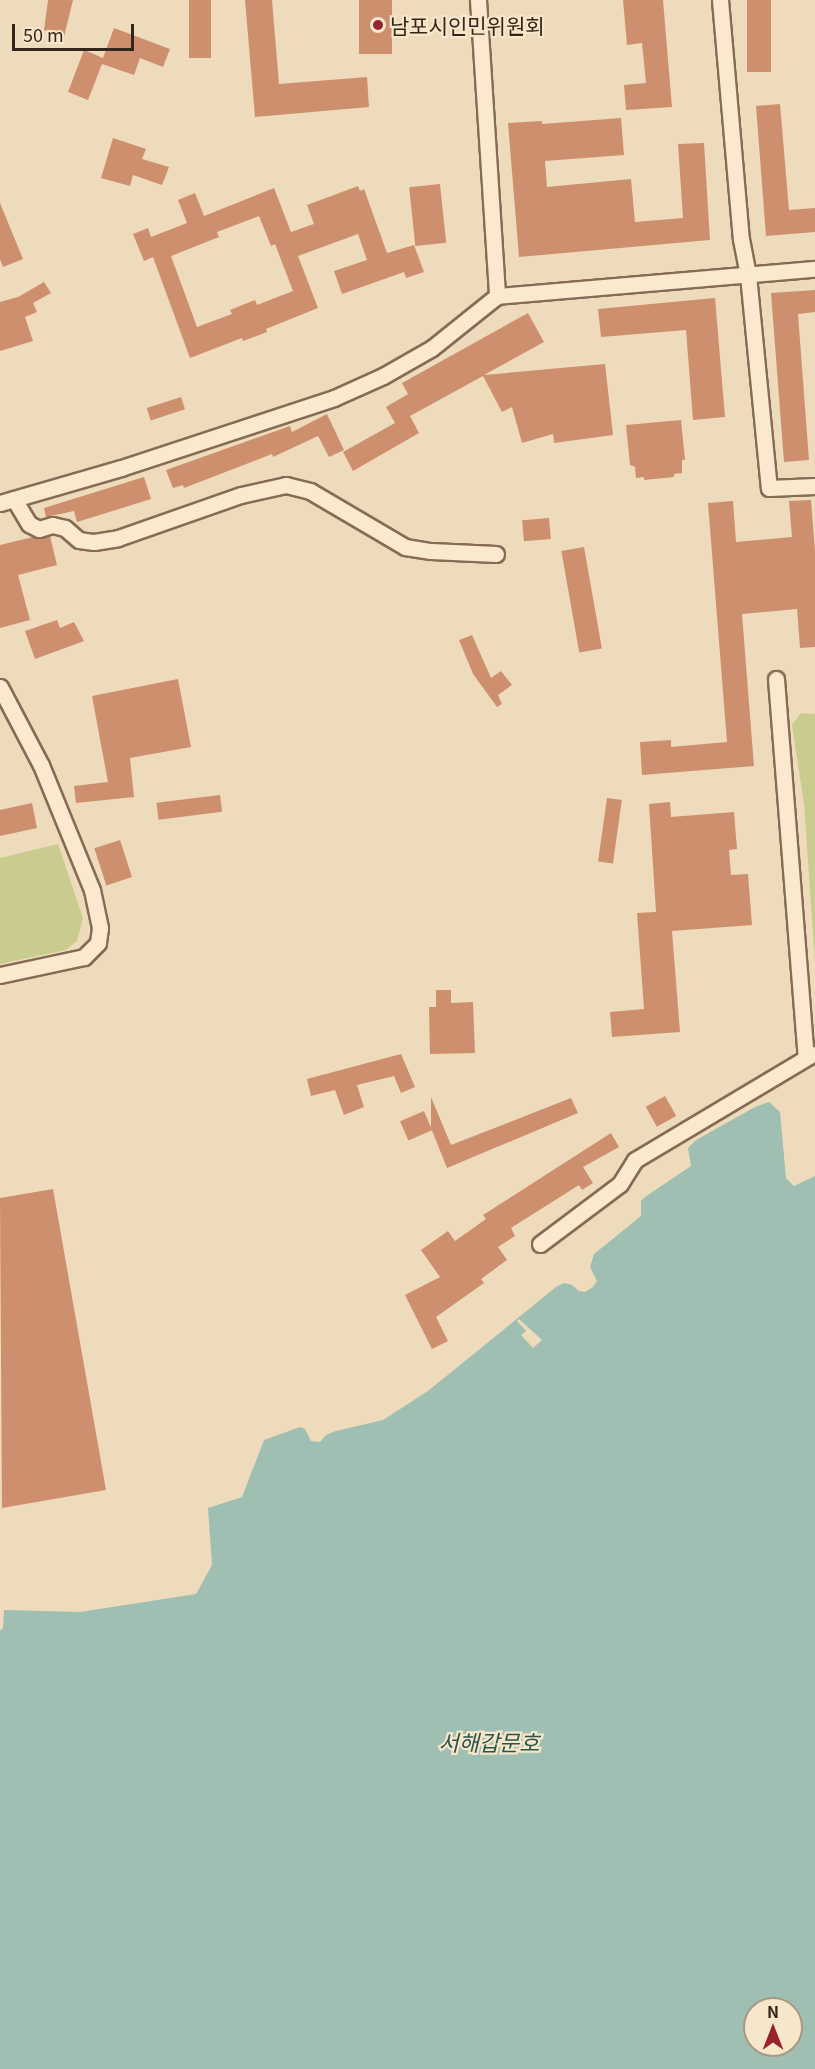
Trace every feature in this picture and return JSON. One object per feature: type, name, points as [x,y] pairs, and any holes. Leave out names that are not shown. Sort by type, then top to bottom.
[{"type":"street","points":[[478,0],[497,296]]},
{"type":"street","points":[[720,0],[741,239],[748,275],[769,488],[815,486]]},
{"type":"street","points":[[496,554],[431,551],[405,547],[310,491],[286,485],[241,495],[118,538],[94,542],[78,540],[65,528],[52,525],[39,529],[29,524],[7,501],[121,468],[334,398],[383,376],[432,348],[497,296],[815,269]]},
{"type":"street","points":[[540,1244],[620,1184],[635,1160],[810,1055],[776,679]]},
{"type":"street","points":[[0,687],[45,776],[92,890],[100,928],[99,943],[84,957],[0,975]]},
{"type":"green space","points":[[801,713],[815,714],[815,962],[804,804],[792,725]]},
{"type":"green space","points":[[58,844],[83,918],[77,941],[66,950],[0,964],[0,858]]},
{"type":"water","name":"서해갑문호","points":[[769,1102],[780,1112],[786,1178],[794,1186],[815,1176],[815,2069],[0,2069],[0,1631],[3,1628],[4,1610],[80,1612],[196,1594],[212,1565],[208,1508],[242,1497],[264,1440],[300,1427],[305,1429],[311,1441],[320,1442],[326,1435],[336,1431],[383,1420],[428,1391],[556,1287],[564,1283],[585,1292],[593,1287],[597,1281],[590,1267],[594,1254],[641,1216],[641,1201],[645,1197],[691,1166],[688,1148],[696,1140],[755,1107]]},
{"type":"pier","points":[[519,1319],[542,1340],[533,1348],[521,1335],[526,1331],[517,1321]]},
{"type":"building","points":[[48,0],[73,0],[64,37],[44,30]]},
{"type":"building","points":[[189,0],[211,0],[211,58],[189,58]]},
{"type":"building","points":[[245,0],[272,0],[279,84],[367,77],[369,107],[255,117]]},
{"type":"building","name":"남포시인민위원회","points":[[359,0],[392,0],[392,54],[359,54]]},
{"type":"building","points":[[623,0],[663,0],[672,107],[626,110],[624,85],[646,83],[642,43],[627,45]]},
{"type":"building","points":[[747,0],[771,0],[771,72],[747,72]]},
{"type":"building","points":[[114,28],[170,49],[163,67],[140,58],[134,75],[102,64],[88,100],[68,92],[84,50],[103,58]]},
{"type":"building","points":[[780,104],[789,210],[815,208],[815,232],[766,236],[756,106]]},
{"type":"building","points":[[621,118],[624,155],[545,161],[547,187],[631,179],[635,222],[683,218],[678,144],[704,143],[710,240],[519,257],[508,123],[542,121],[542,124]]},
{"type":"building","points":[[113,138],[146,149],[142,159],[169,167],[162,185],[133,175],[130,186],[101,178]]},
{"type":"building","points":[[440,184],[446,243],[415,246],[409,187]]},
{"type":"building","points":[[358,186],[360,191],[364,189],[387,253],[414,245],[424,272],[406,278],[404,272],[342,294],[334,271],[367,260],[358,234],[298,256],[318,308],[266,329],[267,332],[243,341],[242,338],[190,358],[153,257],[144,261],[133,234],[148,228],[151,237],[187,223],[178,200],[195,193],[204,216],[274,188],[291,232],[314,224],[307,205]],"holes":[[[259,216],[271,246],[275,244],[293,291],[257,305],[255,300],[230,310],[232,314],[197,327],[171,256],[219,237],[217,232]]]},
{"type":"building","points":[[0,203],[23,259],[3,267],[0,259]]},
{"type":"building","points":[[44,282],[51,293],[33,303],[37,312],[25,317],[33,341],[0,351],[0,302],[18,297]]},
{"type":"building","points":[[815,290],[815,312],[798,314],[809,460],[784,462],[771,293]]},
{"type":"building","points":[[715,298],[725,417],[693,420],[686,330],[601,337],[598,309]]},
{"type":"building","points":[[528,313],[544,342],[484,375],[605,364],[613,435],[554,443],[553,434],[522,443],[512,407],[502,412],[483,376],[410,416],[419,433],[353,471],[343,452],[395,423],[386,407],[408,394],[402,383]]},
{"type":"building","points":[[181,397],[185,409],[151,420],[147,408]]},
{"type":"building","points":[[327,414],[344,450],[329,457],[318,436],[273,457],[272,454],[184,488],[183,485],[173,488],[166,470],[290,426],[292,432]]},
{"type":"building","points":[[681,420],[685,460],[682,460],[682,473],[674,474],[674,477],[644,480],[644,477],[636,478],[635,467],[630,465],[626,425]]},
{"type":"building","points":[[144,477],[151,499],[77,522],[74,511],[46,517],[44,508]]},
{"type":"building","points":[[811,500],[815,551],[815,647],[800,648],[797,609],[742,614],[754,766],[642,775],[640,742],[671,740],[671,747],[727,742],[708,503],[733,501],[736,542],[792,537],[789,501]]},
{"type":"building","points":[[549,518],[551,539],[524,541],[522,520]]},
{"type":"building","points":[[50,536],[57,565],[18,575],[30,620],[0,628],[0,545],[33,537]]},
{"type":"building","points":[[584,547],[602,648],[579,652],[561,551]]},
{"type":"building","points":[[57,620],[60,628],[74,622],[84,641],[35,659],[25,631]]},
{"type":"building","points":[[472,635],[491,678],[501,671],[512,685],[498,695],[502,704],[497,707],[473,674],[459,640]]},
{"type":"building","points":[[178,679],[191,747],[130,758],[134,797],[76,803],[74,786],[108,782],[92,696]]},
{"type":"building","points":[[220,795],[222,812],[159,820],[156,803]]},
{"type":"building","points":[[607,798],[622,800],[613,863],[598,861]]},
{"type":"building","points":[[670,802],[671,817],[734,812],[737,849],[729,850],[731,875],[748,874],[752,925],[672,931],[680,1032],[612,1037],[610,1012],[644,1009],[637,913],[656,912],[649,804]]},
{"type":"building","points":[[32,803],[37,828],[0,836],[0,810]]},
{"type":"building","points":[[120,840],[132,877],[106,885],[94,848]]},
{"type":"building","points":[[436,990],[451,990],[451,1003],[473,1002],[475,1053],[430,1054],[429,1007],[436,1007]]},
{"type":"building","points":[[401,1054],[415,1087],[401,1093],[394,1076],[357,1085],[364,1107],[344,1115],[335,1090],[311,1096],[307,1079]]},
{"type":"building","points":[[665,1096],[676,1116],[657,1127],[646,1107]]},
{"type":"building","points":[[431,1097],[451,1145],[571,1098],[578,1113],[447,1168],[431,1128]]},
{"type":"building","points":[[424,1111],[432,1130],[408,1140],[400,1121]]},
{"type":"building","points":[[611,1133],[619,1147],[583,1167],[593,1183],[582,1190],[579,1185],[511,1228],[515,1236],[498,1247],[507,1260],[481,1279],[484,1283],[436,1317],[448,1341],[432,1349],[405,1295],[440,1277],[421,1250],[448,1231],[455,1241],[486,1219],[483,1215]]},
{"type":"building","points":[[53,1189],[106,1490],[2,1508],[0,1198]]},
{"type":"place","name":"남포시인민위원회","points":[[378,25]]}]
